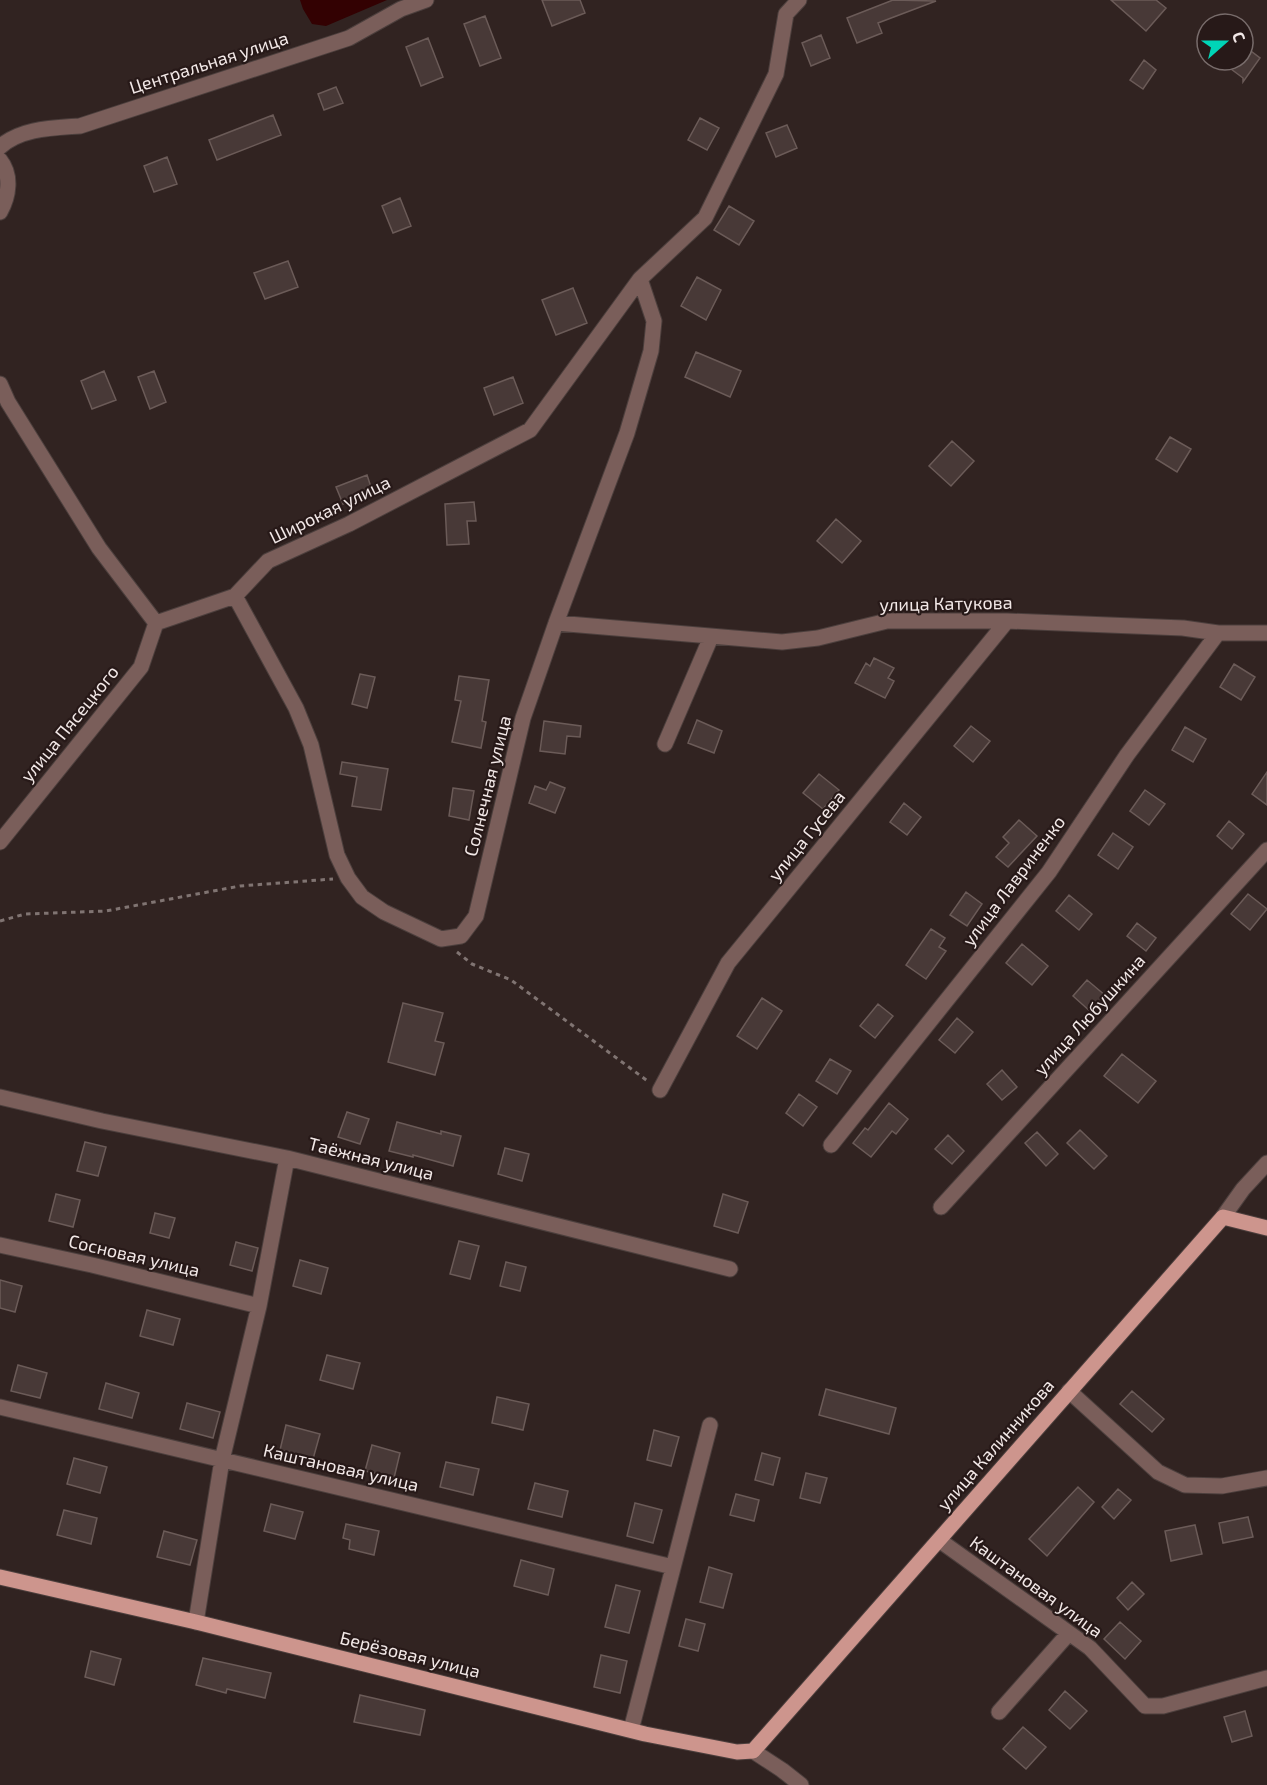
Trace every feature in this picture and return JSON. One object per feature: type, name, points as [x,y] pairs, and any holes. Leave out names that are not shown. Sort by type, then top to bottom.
[{"type":"main road","points":[[1223,1217],[1267,1228]]},
{"type":"main road","name":"улица Калинникова","points":[[753,1751],[1223,1217]]},
{"type":"main road","name":"Берёзовая улица","points":[[0,1578],[196,1622],[631,1730],[737,1752],[753,1751]]},
{"type":"street","name":"Центральная улица","points":[[0,147],[8,140],[38,130],[80,126],[349,38],[400,9],[426,0]]},
{"type":"street","name":"Широкая улица","points":[[235,596],[268,561],[349,524],[530,430],[640,279],[705,218],[776,74],[786,14],[799,0]]},
{"type":"street","points":[[0,160],[7,178],[8,195],[0,212]]},
{"type":"street","name":"Солнечная улица","points":[[441,939],[462,936],[477,916],[523,718],[627,434],[651,351],[654,321],[640,279]]},
{"type":"street","points":[[0,384],[8,402],[99,548],[156,623],[235,596],[296,708],[311,745],[337,855],[348,878],[362,897],[384,912],[441,939]]},
{"type":"street","name":"улица Катукова","points":[[556,623],[782,642],[818,638],[887,621],[1007,621],[1182,628],[1218,633],[1267,633]]},
{"type":"street","name":"улица Гусева","points":[[660,1090],[728,963],[1007,621]]},
{"type":"street","name":"улица Пясецкого","points":[[0,842],[141,667],[156,623]]},
{"type":"street","name":"улица Лавриненко","points":[[831,1145],[1049,873],[1126,755],[1218,633]]},
{"type":"street","points":[[665,744],[711,637]]},
{"type":"street","name":"улица Любушкина","points":[[941,1207],[1267,850]]},
{"type":"street","name":"Таёжная улица","points":[[0,1097],[102,1121],[287,1158],[730,1269]]},
{"type":"street","points":[[196,1622],[222,1460],[259,1306],[287,1158]]},
{"type":"street","name":"улица Калинникова","points":[[1223,1217],[1243,1189],[1267,1163]]},
{"type":"street","name":"Сосновая улица","points":[[0,1245],[259,1306]]},
{"type":"street","points":[[1070,1390],[1158,1472],[1185,1485],[1221,1486],[1267,1478]]},
{"type":"street","name":"Каштановая улица","points":[[0,1407],[673,1567]]},
{"type":"street","points":[[631,1730],[710,1425]]},
{"type":"street","name":"Каштановая улица","points":[[939,1540],[1090,1648],[1145,1706],[1163,1706],[1267,1678]]},
{"type":"street","points":[[999,1712],[1070,1633]]},
{"type":"street","name":"Берёзовая улица","points":[[753,1751],[801,1785]]},
{"type":"path","points":[[0,921],[25,914],[106,911],[240,886],[348,878]]},
{"type":"path","points":[[441,939],[472,964],[511,980],[660,1090]]},
{"type":"shaded area","points":[[300,0],[387,0],[326,26],[312,24]]},
{"type":"building","points":[[542,0],[580,0],[585,13],[552,26]]},
{"type":"building","points":[[893,0],[936,1],[878,23],[882,33],[857,43],[847,18]]},
{"type":"building","points":[[1111,0],[1156,0],[1166,8],[1146,31]]},
{"type":"building","points":[[485,16],[501,58],[480,66],[464,24]]},
{"type":"building","points":[[821,35],[830,58],[811,66],[802,43]]},
{"type":"building","points":[[428,38],[443,77],[421,86],[406,47]]},
{"type":"building","points":[[1255,54],[1260,58],[1255,65]]},
{"type":"building","points":[[1144,60],[1156,70],[1143,89],[1130,80]]},
{"type":"building","points":[[1235,72],[1250,72],[1243,82],[1243,78]]},
{"type":"building","points":[[336,87],[343,103],[324,110],[318,94]]},
{"type":"building","points":[[273,115],[281,135],[217,160],[209,140]]},
{"type":"building","points":[[700,118],[719,128],[707,150],[688,140]]},
{"type":"building","points":[[787,125],[797,148],[776,157],[766,133]]},
{"type":"building","points":[[167,157],[177,184],[154,192],[144,166]]},
{"type":"building","points":[[400,198],[411,226],[393,233],[382,206]]},
{"type":"building","points":[[729,206],[754,221],[739,245],[714,230]]},
{"type":"building","points":[[288,261],[298,287],[265,299],[254,273]]},
{"type":"building","points":[[697,277],[721,290],[706,320],[681,306]]},
{"type":"building","points":[[573,288],[587,323],[556,335],[542,300]]},
{"type":"building","points":[[696,352],[741,371],[730,397],[685,377]]},
{"type":"building","points":[[104,371],[116,400],[92,409],[81,381]]},
{"type":"building","points":[[154,371],[166,402],[150,409],[138,377]]},
{"type":"building","points":[[513,377],[523,403],[494,415],[484,388]]},
{"type":"building","points":[[1170,437],[1191,449],[1177,472],[1156,459]]},
{"type":"building","points":[[952,441],[974,461],[951,486],[929,466]]},
{"type":"building","points":[[367,475],[373,493],[343,504],[336,487]]},
{"type":"building","points":[[474,502],[476,521],[467,521],[469,544],[447,545],[445,504]]},
{"type":"building","points":[[836,519],[861,541],[842,563],[817,541]]},
{"type":"building","points":[[874,658],[894,668],[888,678],[894,681],[885,698],[855,683],[866,663],[870,666]]},
{"type":"building","points":[[1234,664],[1255,677],[1241,700],[1220,687]]},
{"type":"building","points":[[360,674],[375,677],[367,708],[352,704]]},
{"type":"building","points":[[459,676],[489,680],[482,721],[486,722],[481,748],[452,742],[461,701],[455,700]]},
{"type":"building","points":[[697,720],[722,731],[714,753],[688,743]]},
{"type":"building","points":[[544,721],[581,726],[580,737],[567,736],[565,754],[540,751]]},
{"type":"building","points":[[971,726],[990,741],[973,762],[954,746]]},
{"type":"building","points":[[1185,727],[1206,739],[1193,762],[1172,750]]},
{"type":"building","points":[[342,762],[388,769],[381,810],[352,806],[357,777],[340,774]]},
{"type":"building","points":[[1267,772],[1267,805],[1252,794]]},
{"type":"building","points":[[819,774],[839,790],[823,809],[803,793]]},
{"type":"building","points":[[550,782],[565,788],[555,813],[529,803],[535,786],[546,790]]},
{"type":"building","points":[[453,788],[474,791],[469,820],[449,816]]},
{"type":"building","points":[[1145,790],[1165,804],[1149,825],[1130,811]]},
{"type":"building","points":[[904,803],[921,817],[907,835],[890,822]]},
{"type":"building","points":[[1019,820],[1037,836],[1008,867],[996,857],[1009,843],[1003,837]]},
{"type":"building","points":[[1229,821],[1244,834],[1232,849],[1217,836]]},
{"type":"building","points":[[1113,833],[1133,847],[1118,869],[1098,855]]},
{"type":"building","points":[[966,892],[982,904],[967,926],[950,915]]},
{"type":"building","points":[[1248,894],[1267,909],[1250,930],[1231,914]]},
{"type":"building","points":[[1069,895],[1092,914],[1079,930],[1056,911]]},
{"type":"building","points":[[1137,923],[1156,938],[1146,951],[1127,936]]},
{"type":"building","points":[[931,929],[945,938],[939,947],[946,951],[926,979],[906,965]]},
{"type":"building","points":[[1022,944],[1048,966],[1032,985],[1006,963]]},
{"type":"building","points":[[1087,980],[1106,996],[1092,1013],[1073,996]]},
{"type":"building","points":[[762,998],[782,1011],[757,1049],[737,1036]]},
{"type":"building","points":[[403,1003],[443,1013],[435,1041],[444,1043],[435,1075],[388,1062]]},
{"type":"building","points":[[878,1004],[893,1016],[875,1038],[860,1026]]},
{"type":"building","points":[[957,1018],[973,1032],[955,1053],[939,1040]]},
{"type":"building","points":[[1122,1054],[1156,1081],[1138,1103],[1104,1076]]},
{"type":"building","points":[[830,1059],[851,1071],[837,1094],[816,1081]]},
{"type":"building","points":[[1002,1070],[1017,1087],[1002,1100],[987,1084]]},
{"type":"building","points":[[799,1094],[817,1107],[803,1126],[786,1113]]},
{"type":"building","points":[[889,1103],[908,1119],[896,1134],[892,1131],[871,1157],[853,1143],[865,1128],[868,1130]]},
{"type":"building","points":[[347,1112],[369,1119],[360,1144],[338,1137]]},
{"type":"building","points":[[397,1122],[441,1134],[441,1131],[461,1136],[453,1166],[389,1151]]},
{"type":"building","points":[[1080,1130],[1107,1156],[1094,1169],[1067,1143]]},
{"type":"building","points":[[1037,1132],[1058,1154],[1046,1166],[1025,1143]]},
{"type":"building","points":[[948,1135],[964,1151],[952,1164],[935,1149]]},
{"type":"building","points":[[85,1142],[106,1147],[98,1176],[77,1171]]},
{"type":"building","points":[[505,1148],[529,1154],[522,1181],[498,1174]]},
{"type":"building","points":[[56,1194],[80,1200],[73,1227],[49,1221]]},
{"type":"building","points":[[723,1194],[748,1202],[738,1233],[714,1226]]},
{"type":"building","points":[[155,1213],[175,1218],[169,1238],[150,1233]]},
{"type":"building","points":[[459,1241],[479,1246],[470,1279],[450,1274]]},
{"type":"building","points":[[236,1242],[258,1248],[252,1271],[230,1265]]},
{"type":"building","points":[[300,1260],[328,1268],[321,1294],[293,1286]]},
{"type":"building","points":[[506,1262],[526,1267],[520,1291],[500,1286]]},
{"type":"building","points":[[0,1280],[22,1286],[15,1312],[0,1308]]},
{"type":"building","points":[[147,1310],[180,1319],[173,1345],[140,1336]]},
{"type":"building","points":[[327,1355],[360,1363],[353,1389],[320,1380]]},
{"type":"building","points":[[18,1365],[47,1373],[40,1398],[11,1391]]},
{"type":"building","points":[[106,1383],[139,1393],[132,1418],[99,1409]]},
{"type":"building","points":[[826,1389],[896,1408],[889,1434],[819,1415]]},
{"type":"building","points":[[1132,1391],[1164,1419],[1152,1432],[1120,1404]]},
{"type":"building","points":[[497,1397],[529,1404],[523,1430],[492,1423]]},
{"type":"building","points":[[187,1403],[220,1412],[213,1438],[180,1429]]},
{"type":"building","points":[[286,1425],[320,1434],[313,1459],[280,1450]]},
{"type":"building","points":[[654,1430],[679,1437],[671,1466],[647,1460]]},
{"type":"building","points":[[372,1445],[400,1453],[394,1478],[365,1471]]},
{"type":"building","points":[[762,1453],[780,1458],[773,1485],[755,1480]]},
{"type":"building","points":[[74,1458],[107,1467],[100,1493],[67,1484]]},
{"type":"building","points":[[446,1462],[479,1469],[473,1495],[440,1487]]},
{"type":"building","points":[[806,1473],[827,1478],[820,1503],[800,1498]]},
{"type":"building","points":[[535,1483],[568,1491],[562,1517],[528,1509]]},
{"type":"building","points":[[1078,1487],[1094,1502],[1047,1556],[1029,1539]]},
{"type":"building","points":[[1118,1489],[1131,1500],[1114,1519],[1102,1507]]},
{"type":"building","points":[[736,1494],[759,1500],[754,1521],[730,1515]]},
{"type":"building","points":[[635,1503],[662,1510],[653,1543],[627,1536]]},
{"type":"building","points":[[271,1504],[303,1512],[295,1539],[264,1531]]},
{"type":"building","points":[[64,1510],[97,1518],[91,1544],[57,1535]]},
{"type":"building","points":[[1248,1517],[1253,1537],[1223,1543],[1219,1523]]},
{"type":"building","points":[[346,1524],[379,1531],[374,1555],[349,1549],[350,1540],[343,1538]]},
{"type":"building","points":[[1195,1525],[1202,1554],[1171,1561],[1165,1531]]},
{"type":"building","points":[[164,1531],[197,1540],[190,1565],[157,1557]]},
{"type":"building","points":[[521,1560],[554,1569],[548,1595],[514,1586]]},
{"type":"building","points":[[709,1567],[732,1574],[723,1608],[700,1602]]},
{"type":"building","points":[[1132,1582],[1144,1594],[1128,1610],[1117,1598]]},
{"type":"building","points":[[616,1585],[640,1591],[629,1633],[605,1627]]},
{"type":"building","points":[[686,1619],[705,1624],[698,1651],[679,1646]]},
{"type":"building","points":[[1120,1622],[1141,1641],[1125,1659],[1104,1639]]},
{"type":"building","points":[[91,1651],[121,1659],[114,1685],[85,1677]]},
{"type":"building","points":[[601,1655],[627,1661],[620,1693],[594,1687]]},
{"type":"building","points":[[203,1658],[271,1673],[265,1698],[227,1689],[226,1693],[196,1685]]},
{"type":"building","points":[[1065,1691],[1087,1711],[1070,1729],[1049,1710]]},
{"type":"building","points":[[360,1695],[425,1710],[420,1735],[354,1722]]},
{"type":"building","points":[[1245,1711],[1252,1736],[1232,1742],[1224,1717]]},
{"type":"building","points":[[1023,1727],[1046,1747],[1026,1769],[1003,1749]]}]
